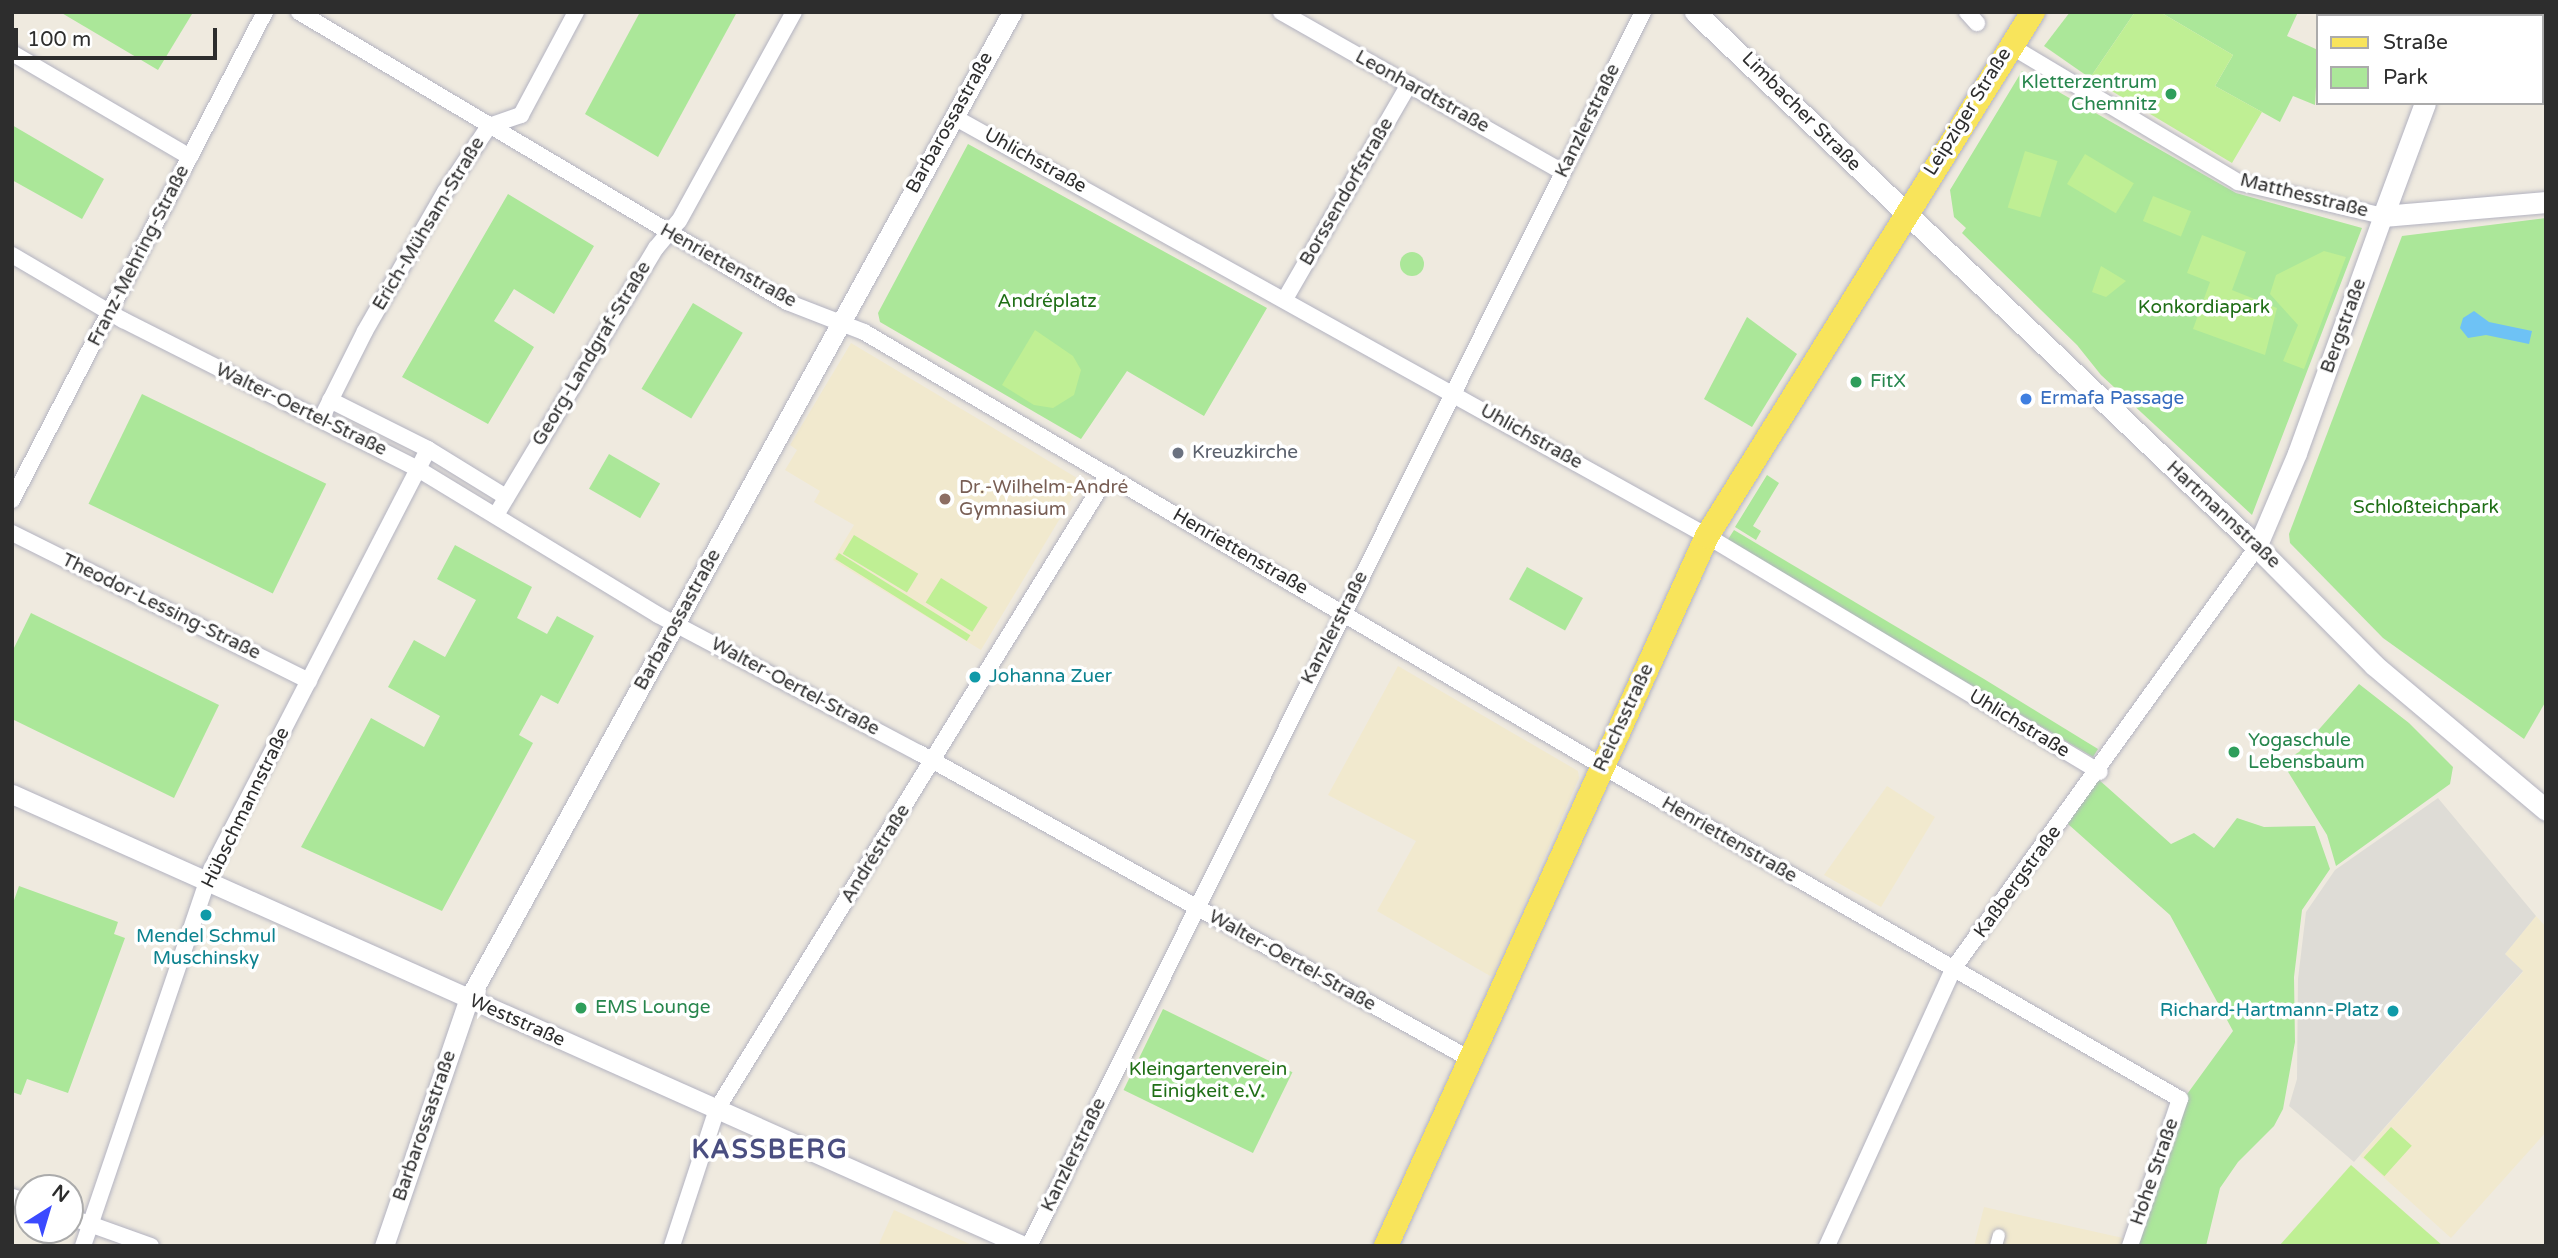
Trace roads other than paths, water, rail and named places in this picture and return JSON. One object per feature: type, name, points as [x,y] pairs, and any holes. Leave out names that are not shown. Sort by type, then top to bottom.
[{"type":"main road","name":"Limbacher Straße","points":[[1695,12],[1905,214]]},
{"type":"main road","name":"Leipziger Straße","points":[[1905,214],[2033,12]]},
{"type":"main road","name":"Bergstraße","points":[[2383,216],[2424,105]]},
{"type":"main road","points":[[2383,216],[2546,202]]},
{"type":"main road","name":"Reichsstraße","points":[[1387,1246],[1468,1058],[1707,536],[1905,214]]},
{"type":"main road","name":"Hartmannstraße","points":[[1905,214],[2258,547],[2374,665],[2546,810]]},
{"type":"street","name":"Franz-Mehring-Straße","points":[[12,500],[265,12]]},
{"type":"street","name":"Henriettenstraße","points":[[299,12],[482,118],[489,126],[787,302],[864,332],[1602,766],[2180,1099]]},
{"type":"street","name":"Erich-Mühsam-Straße","points":[[321,419],[404,260],[489,126],[521,115],[576,12]]},
{"type":"street","name":"Georg-Landgraf-Straße","points":[[496,515],[669,232],[794,12]]},
{"type":"street","name":"Barbarossastraße","points":[[384,1246],[468,1000],[1012,12]]},
{"type":"street","name":"Leonhardtstraße","points":[[1281,12],[1563,172]]},
{"type":"street","name":"Kanzlerstraße","points":[[1030,1246],[1643,12]]},
{"type":"street","name":"Matthesstraße","points":[[2010,45],[2238,182],[2383,216]]},
{"type":"street","points":[[12,53],[190,157]]},
{"type":"street","name":"Borssendorfstraße","points":[[1285,299],[1409,84]]},
{"type":"street","name":"Uhlichstraße","points":[[954,117],[1707,536],[2098,772]]},
{"type":"street","name":"Bergstraße","points":[[2258,547],[2297,453],[2383,216]]},
{"type":"street","name":"Walter-Oertel-Straße","points":[[12,255],[110,312],[418,468],[597,580],[934,761],[1468,1058]]},
{"type":"street","name":"Walter-Oertel-Straße","points":[[330,400],[428,449],[506,496]]},
{"type":"street","name":"Hübschmannstraße","points":[[83,1246],[206,882],[428,449]]},
{"type":"street","name":"Andréstraße","points":[[672,1246],[718,1109],[1108,475]]},
{"type":"street","name":"Theodor-Lessing-Straße","points":[[12,533],[309,681]]},
{"type":"street","name":"Kaßbergstraße","points":[[1827,1246],[1953,969],[2098,772],[2258,547]]},
{"type":"street","name":"Weststraße","points":[[12,794],[468,1000],[1024,1246]]},
{"type":"street","name":"Hohe Straße","points":[[2130,1246],[2180,1099]]},
{"type":"street","points":[[84,1222],[151,1246]]},
{"type":"water","points":[[2474,311],[2489,322],[2532,331],[2529,344],[2486,335],[2468,338],[2460,328],[2463,318]]},
{"type":"place","name":"Kletterzentrum Chemnitz","points":[[2171,94]]},
{"type":"place","name":"FitX","points":[[1856,382]]},
{"type":"place","name":"Ermafa Passage","points":[[2026,399]]},
{"type":"place","name":"Kreuzkirche","points":[[1178,453]]},
{"type":"place","name":"Dr.-Wilhelm-André Gymnasium","points":[[945,499]]},
{"type":"place","name":"Johanna Zuer","points":[[975,677]]},
{"type":"place","name":"Yogaschule Lebensbaum","points":[[2234,752]]},
{"type":"place","name":"Mendel Schmul Muschinsky","points":[[206,915]]},
{"type":"place","name":"EMS Lounge","points":[[581,1008]]},
{"type":"place","name":"Richard-Hartmann-Platz","points":[[2393,1011]]},
{"type":"district","name":"KASSBERG","points":[[770,1150]]},
{"type":"park label","name":"Andréplatz","points":[[1047,302]]},
{"type":"park label","name":"Konkordiapark","points":[[2204,308]]},
{"type":"park label","name":"Schloßteichpark","points":[[2426,508]]},
{"type":"park label","name":"Kleingartenverein Einigkeit e.V.","points":[[1208,1081]]}]
